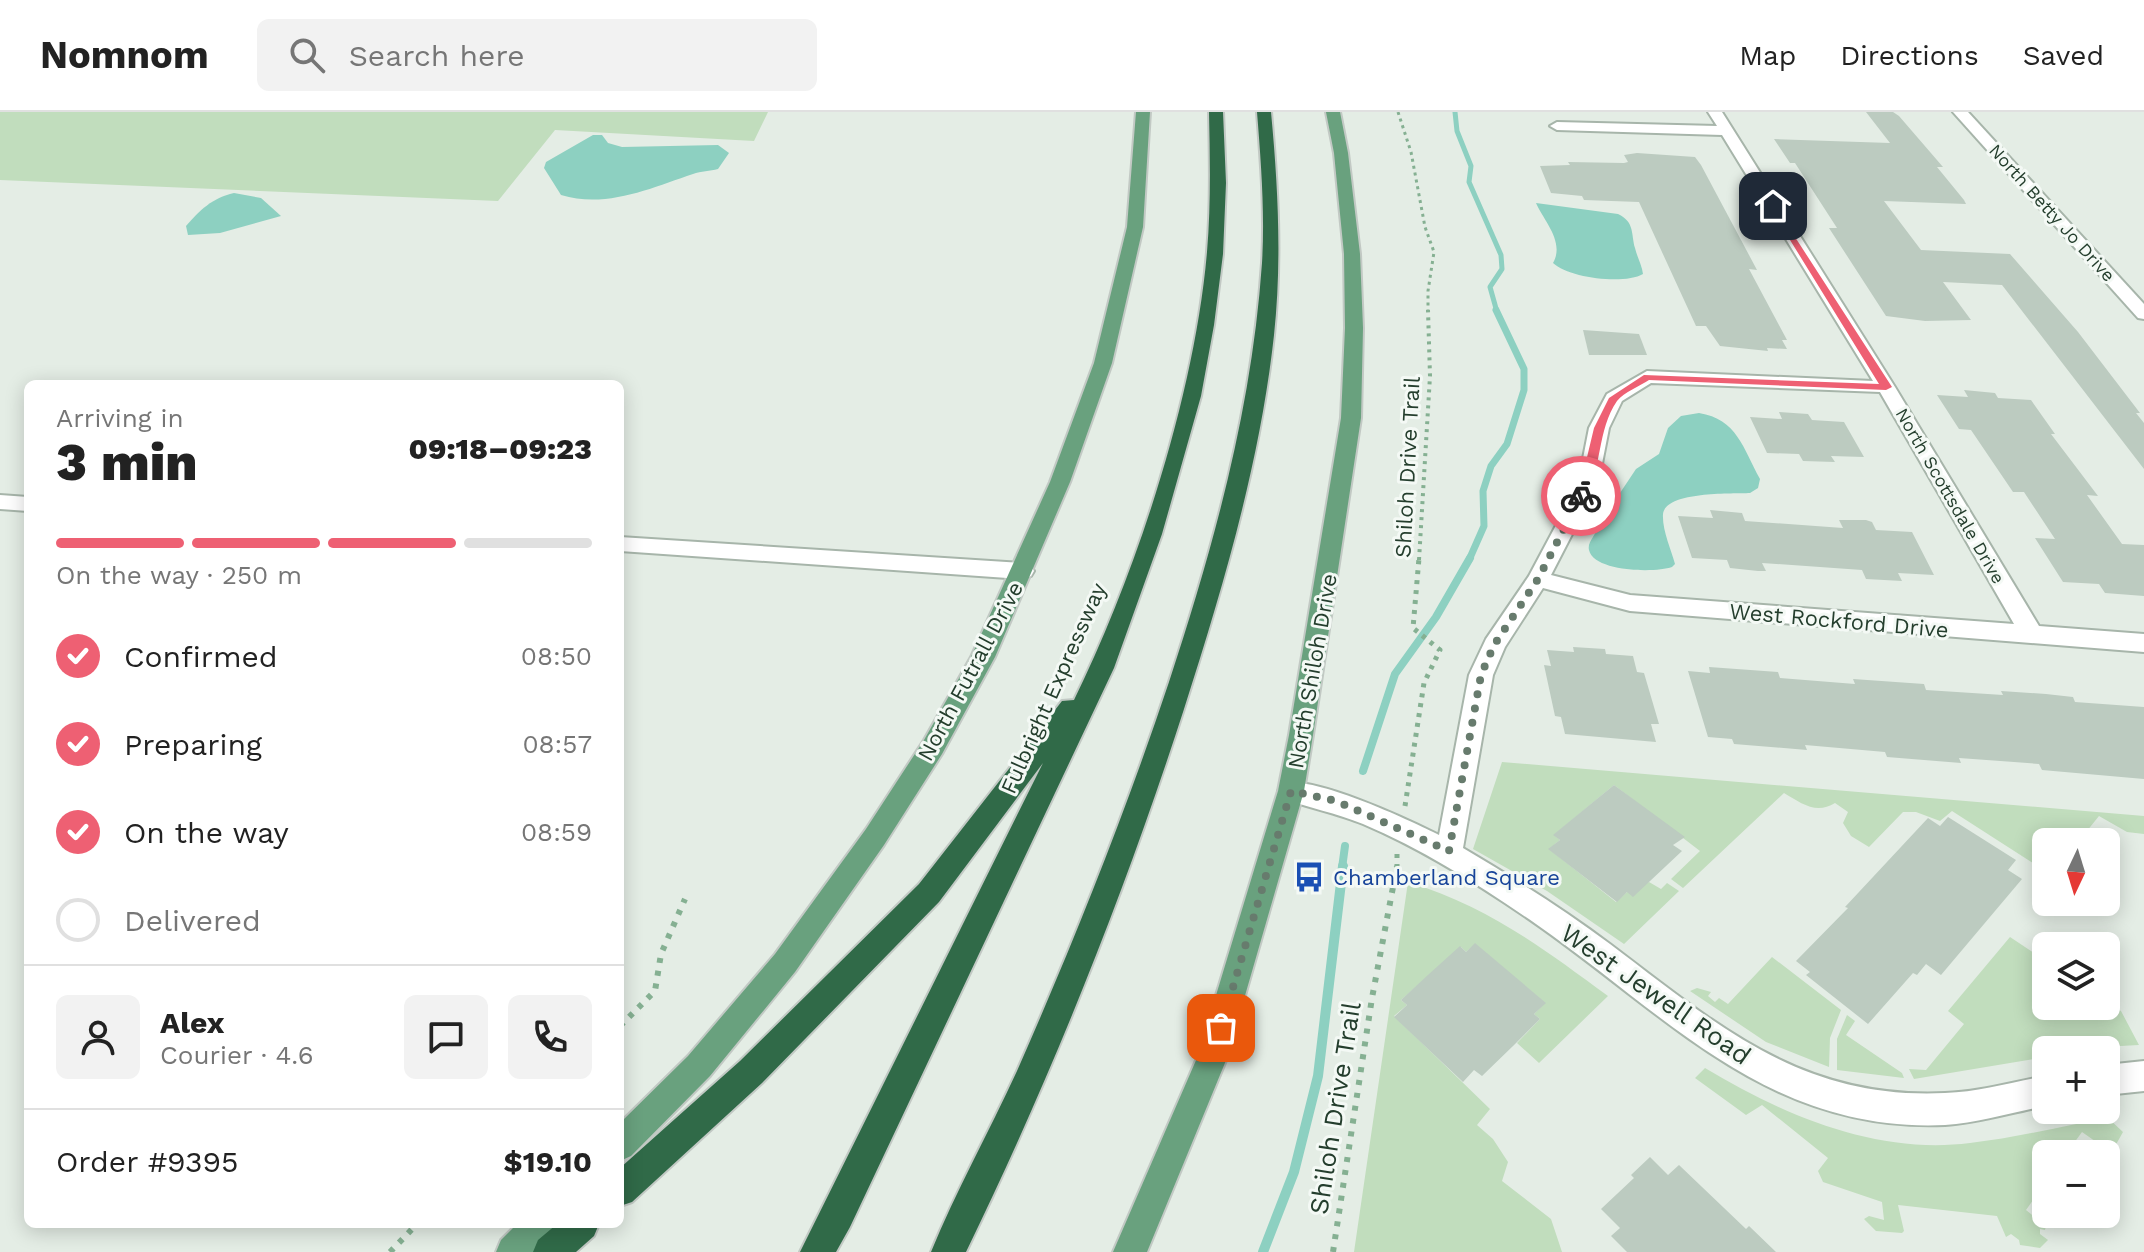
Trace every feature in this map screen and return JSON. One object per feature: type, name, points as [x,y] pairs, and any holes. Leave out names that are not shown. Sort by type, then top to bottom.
[{"type":"highway","name":"Fulbright Expressway","points":[[817,1252],[838,1215],[1102,668],[1130,598],[1166,486],[1201,344],[1216,250],[1219,145],[1216,112]]},
{"type":"highway","points":[[948,1252],[1070,982],[1142,803],[1207,606],[1235,504],[1258,388],[1268,317],[1272,206],[1264,112]]},
{"type":"highway","points":[[624,1186],[751,1072],[929,893],[1102,668]]},
{"type":"highway","points":[[958,1252],[970,1207]]},
{"type":"highway","points":[[550,1252],[577,1228]]},
{"type":"main road","name":"North Futrall Drive","points":[[624,1141],[699,1066],[785,963],[875,837],[941,734],[983,657],[1023,571],[1084,419],[1117,314],[1135,227],[1143,112]]},
{"type":"main road","name":"North Shiloh Drive","points":[[1130,1252],[1212,1058],[1291,791],[1351,418],[1354,328],[1352,254],[1341,153],[1333,112]]},
{"type":"main road","points":[[513,1252],[537,1228]]},
{"type":"street","name":"North Scottsdale Drive","points":[[1715,112],[1886,387],[2032,635]]},
{"type":"street","name":"North Betty Jo Drive","points":[[1960,112],[2144,314]]},
{"type":"street","points":[[1557,126],[1726,131]]},
{"type":"street","points":[[1449,851],[1481,675],[1494,645],[1538,579],[1588,484],[1599,428],[1614,398],[1647,377],[1886,387]]},
{"type":"street","points":[[0,502],[24,504]]},
{"type":"street","points":[[624,544],[1023,571]]},
{"type":"street","name":"West Rockford Drive","points":[[1538,579],[1630,603],[2144,643]]},
{"type":"street","name":"West Jewell Road","points":[[1291,791],[1336,801],[1449,851],[1580,939],[1720,1045],[1767,1072],[1816,1092],[1879,1105],[1937,1110],[2032,1093]]},
{"type":"street","points":[[2120,1079],[2144,1076]]},
{"type":"path","name":"Shiloh Drive Trail","points":[[1398,112],[1411,152],[1425,227],[1434,252],[1428,291],[1430,376],[1420,571],[1413,628],[1440,650],[1424,683],[1404,809]]},
{"type":"path","name":"Shiloh Drive Trail","points":[[1333,1252],[1372,998],[1397,875]]},
{"type":"path","points":[[624,1022],[655,991],[661,954],[685,899]]},
{"type":"path","points":[[390,1252],[413,1228]]},
{"type":"green space","points":[[0,112],[768,112],[754,141],[555,130],[498,201],[0,180]]},
{"type":"green space","points":[[1502,762],[2144,816],[2144,834],[2127,832],[2099,816],[2089,828],[2032,828],[2032,862],[1952,811],[1940,821],[1916,812],[1903,812],[1869,847],[1851,836],[1843,823],[1848,812],[1835,803],[1815,808],[1784,793],[1683,888],[1671,879],[1700,851],[1614,785],[1554,835],[1560,840],[1549,849],[1616,902],[1627,892],[1649,882],[1661,889],[1667,883],[1679,891],[1624,944],[1547,891],[1473,849]]},
{"type":"green space","points":[[1408,882],[1489,916],[1537,945],[1608,996],[1539,1063],[1517,1043],[1540,1019],[1534,1014],[1545,1003],[1475,944],[1466,952],[1461,947],[1401,1000],[1407,1005],[1394,1016],[1490,1109],[1477,1125],[1493,1139],[1508,1162],[1502,1181],[1551,1219],[1562,1252],[1354,1252]]},
{"type":"green space","points":[[2010,937],[2032,952],[2032,1020],[2120,1020],[2120,1010],[2139,1045],[2120,1046],[2120,1036],[2032,1036],[2032,1059],[1914,1079],[1909,1069],[1926,1070],[1964,1024],[1948,1011]]},
{"type":"green space","points":[[1772,957],[1841,1010],[1830,1038],[1829,1067],[1766,1042],[1690,991],[1697,988],[1711,992],[1708,996],[1715,1002],[1719,998],[1728,1004]]},
{"type":"green space","points":[[1847,1015],[1855,1021],[1846,1035],[1902,1073],[1904,1078],[1837,1070],[1837,1039]]},
{"type":"green space","points":[[1705,1068],[1798,1116],[1865,1137],[1900,1143],[1970,1143],[2078,1124],[2114,1124],[2123,1132],[2118,1140],[2093,1140],[2082,1132],[2076,1140],[2032,1140],[2032,1202],[2026,1210],[2032,1215],[2032,1228],[2046,1228],[2040,1229],[2040,1234],[2048,1240],[2040,1248],[2020,1245],[2011,1234],[2006,1237],[1997,1216],[1898,1205],[1904,1231],[1876,1231],[1864,1219],[1869,1216],[1884,1220],[1882,1202],[1823,1182],[1818,1171],[1828,1158],[1762,1105],[1746,1115],[1695,1078]]},
{"type":"water","points":[[593,135],[602,135],[608,143],[622,147],[718,145],[729,153],[718,169],[628,195],[595,200],[561,195],[544,168],[546,162]]},
{"type":"water","points":[[234,193],[261,198],[281,216],[220,233],[188,235],[186,226],[202,210],[213,201]]},
{"type":"water","points":[[1536,203],[1623,217],[1631,229],[1643,274],[1623,279],[1597,278],[1571,273],[1553,263],[1557,247]]},
{"type":"water","points":[[1699,413],[1712,416],[1731,428],[1760,479],[1758,488],[1750,493],[1687,498],[1667,507],[1663,520],[1675,564],[1672,567],[1626,569],[1602,563],[1593,557],[1589,547],[1598,527],[1600,509],[1610,508],[1636,469],[1659,454],[1668,428],[1681,416]]},
{"type":"building","points":[[1866,112],[1893,112],[1899,116],[1943,167],[1937,167],[1966,204],[1884,201],[1921,250],[2010,254],[2078,332],[2140,413],[2136,413],[2144,423],[2144,469],[2002,285],[1943,282],[1971,320],[1925,321],[1886,316],[1829,228],[1837,228],[1795,163],[1790,163],[1774,139],[1890,143]]},
{"type":"building","points":[[1624,155],[1695,157],[1757,270],[1749,269],[1787,340],[1782,340],[1787,349],[1767,348],[1768,351],[1720,346],[1706,326],[1696,326],[1639,202],[1584,200],[1582,196],[1551,193],[1540,166],[1570,165],[1568,162],[1624,163],[1628,162]]},
{"type":"building","points":[[1583,330],[1639,334],[1647,355],[1589,355]]},
{"type":"building","points":[[1964,390],[1995,393],[1998,398],[2031,400],[2055,434],[2051,434],[2098,496],[2087,495],[2122,544],[2144,545],[2144,596],[2105,593],[2099,584],[2063,582],[2035,538],[2055,539],[2024,492],[2013,492],[1971,430],[1959,429],[1937,395],[1968,397]]},
{"type":"building","points":[[1779,412],[1808,414],[1812,420],[1844,422],[1864,457],[1831,456],[1835,462],[1803,461],[1799,454],[1767,453],[1750,417],[1782,419]]},
{"type":"building","points":[[1710,510],[1742,513],[1745,521],[1843,528],[1839,520],[1866,520],[1872,522],[1876,530],[1912,532],[1934,575],[1898,573],[1902,581],[1866,579],[1862,570],[1762,563],[1766,571],[1758,571],[1730,568],[1727,560],[1692,558],[1678,516],[1713,518]]},
{"type":"building","points":[[1573,647],[1605,649],[1606,654],[1633,656],[1637,672],[1644,673],[1659,724],[1651,724],[1656,742],[1565,734],[1561,717],[1555,716],[1544,665],[1551,666],[1547,650],[1574,652]]},
{"type":"building","points":[[1709,667],[1778,672],[1780,678],[1855,684],[1853,679],[1924,684],[1926,690],[2003,695],[2001,691],[2046,694],[2073,697],[2075,702],[2144,707],[2144,779],[2042,770],[2039,764],[1959,758],[1961,763],[1887,757],[1885,752],[1805,745],[1807,750],[1734,744],[1732,739],[1708,737],[1688,671],[1710,673]]},
{"type":"building","points":[[1614,785],[1685,837],[1673,845],[1682,851],[1633,897],[1627,892],[1617,902],[1548,849],[1560,840],[1553,835]]},
{"type":"building","points":[[1948,817],[2016,860],[2008,870],[2022,879],[1941,975],[1926,964],[1917,975],[1913,973],[1868,1024],[1806,975],[1810,972],[1796,961],[1928,818],[1940,826]]},
{"type":"building","points":[[1475,943],[1546,1003],[1534,1014],[1540,1019],[1482,1076],[1474,1070],[1463,1082],[1394,1017],[1407,1005],[1401,1000],[1429,974],[1460,946],[1466,952]]},
{"type":"building","points":[[1650,1157],[1668,1175],[1679,1165],[1746,1229],[1749,1226],[1776,1252],[1627,1252],[1611,1236],[1620,1228],[1601,1209],[1634,1178],[1631,1175]]},
{"type":"waterway","points":[[1455,112],[1457,131],[1471,166],[1469,182],[1501,255],[1502,269],[1490,287],[1497,312]]},
{"type":"waterway","points":[[1469,559],[1484,526],[1483,491],[1491,466],[1507,444],[1524,390],[1524,369],[1496,310]]},
{"type":"waterway","points":[[1363,771],[1395,674],[1436,617],[1469,559]]},
{"type":"waterway","points":[[1342,868],[1345,846]]},
{"type":"waterway","points":[[1263,1252],[1294,1172],[1318,1076],[1343,866]]},
{"type":"way so far","points":[[1221,1028],[1291,791],[1336,801],[1449,851],[1481,675],[1494,645],[1538,579],[1581,496]]},
{"type":"place","name":"Chamberland Square","points":[[1309,877]]},
{"type":"route","points":[[1581,496],[1588,484],[1599,428],[1614,398],[1647,377],[1886,387],[1773,206]]}]
